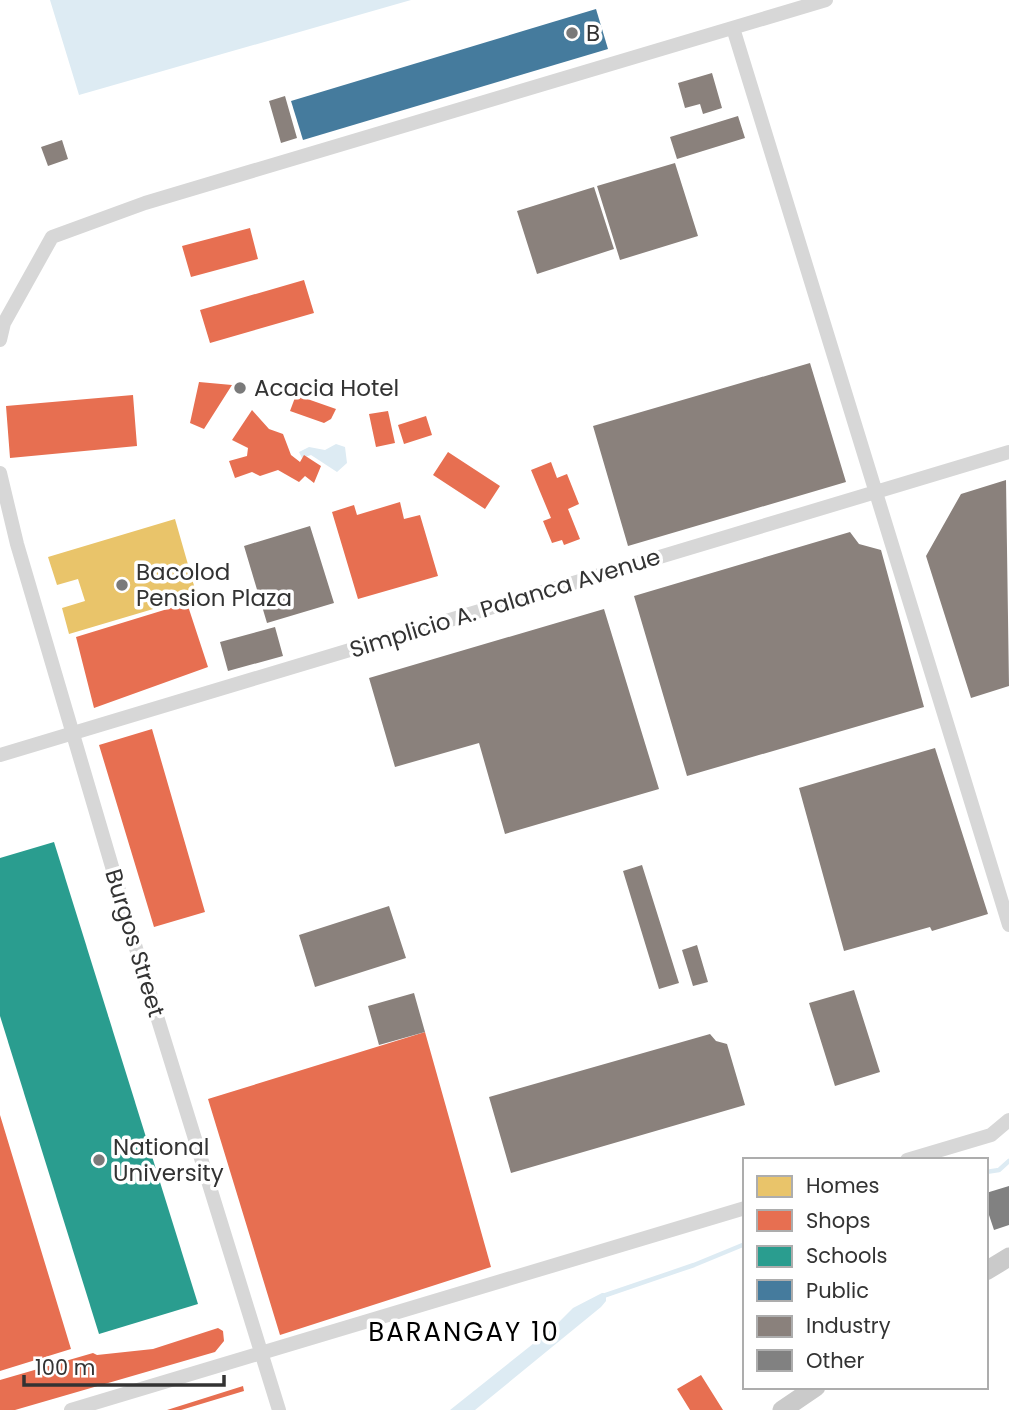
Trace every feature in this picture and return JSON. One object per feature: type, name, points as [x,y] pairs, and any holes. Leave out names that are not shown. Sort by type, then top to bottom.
[{"type":"main road","points":[[988,1270],[1009,1257]]},
{"type":"main road","points":[[782,1410],[813,1389]]},
{"type":"street","points":[[0,340],[4,323],[52,237],[145,203],[826,0]]},
{"type":"street","points":[[733,29],[1009,925]]},
{"type":"street","name":"Simplicio A. Palanca Avenue","points":[[0,754],[1009,452]]},
{"type":"street","name":"Burgos Street","points":[[0,473],[72,733],[279,1410]]},
{"type":"street","points":[[914,1158],[991,1135],[1009,1120]]},
{"type":"street","points":[[71,1410],[260,1351],[743,1209]]},
{"type":"shaded area","points":[[50,0],[411,0],[79,95]]},
{"type":"shaded area","points":[[336,444],[345,447],[347,463],[337,472],[311,455],[302,458],[299,452],[309,447],[325,450]]},
{"type":"shaded area","points":[[606,1293],[606,1301],[601,1307],[475,1410],[450,1410],[553,1328],[573,1308]]},
{"type":"building: Homes","points":[[175,519],[197,596],[69,634],[62,608],[85,601],[78,579],[57,585],[48,557]]},
{"type":"building: Shops","points":[[250,228],[258,259],[191,277],[182,246]]},
{"type":"building: Shops","points":[[304,280],[314,313],[210,343],[200,310]]},
{"type":"building: Shops","points":[[199,382],[232,385],[204,429],[190,423]]},
{"type":"building: Shops","points":[[133,395],[137,446],[10,458],[6,406]]},
{"type":"building: Shops","points":[[296,395],[336,409],[331,419],[324,423],[290,411]]},
{"type":"building: Shops","points":[[252,410],[269,429],[283,434],[291,455],[300,462],[304,455],[321,466],[314,483],[305,476],[299,482],[278,470],[260,476],[252,472],[235,478],[229,461],[247,456],[248,448],[232,440]]},
{"type":"building: Shops","points":[[388,411],[395,443],[376,447],[369,414]]},
{"type":"building: Shops","points":[[426,416],[432,435],[404,444],[398,425]]},
{"type":"building: Shops","points":[[448,452],[500,486],[485,509],[433,475]]},
{"type":"building: Shops","points":[[551,462],[557,478],[567,474],[579,504],[568,509],[580,539],[564,545],[562,540],[552,543],[543,521],[551,518],[531,470]]},
{"type":"building: Shops","points":[[400,502],[404,519],[420,515],[438,576],[358,599],[332,512],[354,505],[357,515]]},
{"type":"building: Shops","points":[[187,603],[208,667],[94,708],[76,637]]},
{"type":"building: Shops","points":[[152,729],[205,912],[154,927],[99,745]]},
{"type":"building: Shops","points":[[425,1032],[491,1267],[280,1335],[208,1099]]},
{"type":"building: Shops","points":[[0,1115],[71,1349],[0,1371]]},
{"type":"building: Shops","points":[[218,1328],[223,1331],[224,1341],[215,1352],[15,1410],[0,1410],[0,1380],[93,1353],[97,1355],[153,1349]]},
{"type":"building: Shops","points":[[701,1375],[723,1410],[690,1410],[677,1389]]},
{"type":"building: Shops","points":[[243,1386],[244,1391],[181,1410],[167,1410]]},
{"type":"building: Schools","name":"National University","points":[[54,842],[198,1304],[99,1334],[0,1016],[0,858]]},
{"type":"building: Public","points":[[596,9],[608,49],[303,140],[291,101]]},
{"type":"building: Industry","points":[[712,73],[722,108],[703,114],[700,104],[685,108],[678,83]]},
{"type":"building: Industry","points":[[285,96],[297,138],[281,143],[269,101]]},
{"type":"building: Industry","points":[[738,116],[745,138],[677,159],[670,137]]},
{"type":"building: Industry","points":[[62,140],[68,159],[48,166],[41,147]]},
{"type":"building: Industry","points":[[675,163],[698,236],[620,260],[597,186]]},
{"type":"building: Industry","points":[[594,187],[614,249],[537,274],[517,211]]},
{"type":"building: Industry","points":[[810,363],[846,482],[628,546],[593,426]]},
{"type":"building: Industry","points":[[1006,480],[1009,686],[971,698],[926,556],[961,494]]},
{"type":"building: Industry","points":[[310,526],[334,603],[267,623],[244,546]]},
{"type":"building: Industry","points":[[850,532],[859,544],[881,550],[924,707],[687,776],[634,596]]},
{"type":"building: Industry","points":[[604,609],[659,789],[505,834],[479,743],[395,767],[369,678]]},
{"type":"building: Industry","points":[[275,627],[283,656],[228,671],[220,642]]},
{"type":"building: Industry","points":[[935,748],[988,914],[932,931],[930,927],[844,951],[799,788]]},
{"type":"building: Industry","points":[[642,865],[679,983],[659,989],[623,871]]},
{"type":"building: Industry","points":[[389,906],[406,958],[315,987],[299,935]]},
{"type":"building: Industry","points":[[697,945],[708,982],[693,986],[682,950]]},
{"type":"building: Industry","points":[[854,990],[880,1072],[835,1086],[809,1003]]},
{"type":"building: Industry","points":[[414,993],[425,1032],[379,1045],[368,1006]]},
{"type":"building: Industry","points":[[710,1034],[716,1041],[727,1044],[745,1105],[511,1173],[489,1097]]},
{"type":"building: Other","points":[[1009,1186],[1009,1225],[994,1230],[988,1212],[988,1192]]},
{"type":"waterway","points":[[988,1172],[999,1170],[1009,1161]]},
{"type":"waterway","points":[[603,1296],[694,1265],[743,1245]]},
{"type":"place","name":"B","points":[[572,33]]},
{"type":"place","name":"Acacia Hotel","points":[[240,388]]},
{"type":"place","name":"Bacolod Pension Plaza","points":[[122,585]]},
{"type":"place","name":"National University","points":[[99,1160]]},
{"type":"district","name":"BARANGAY 10","points":[[464,1332]]}]
